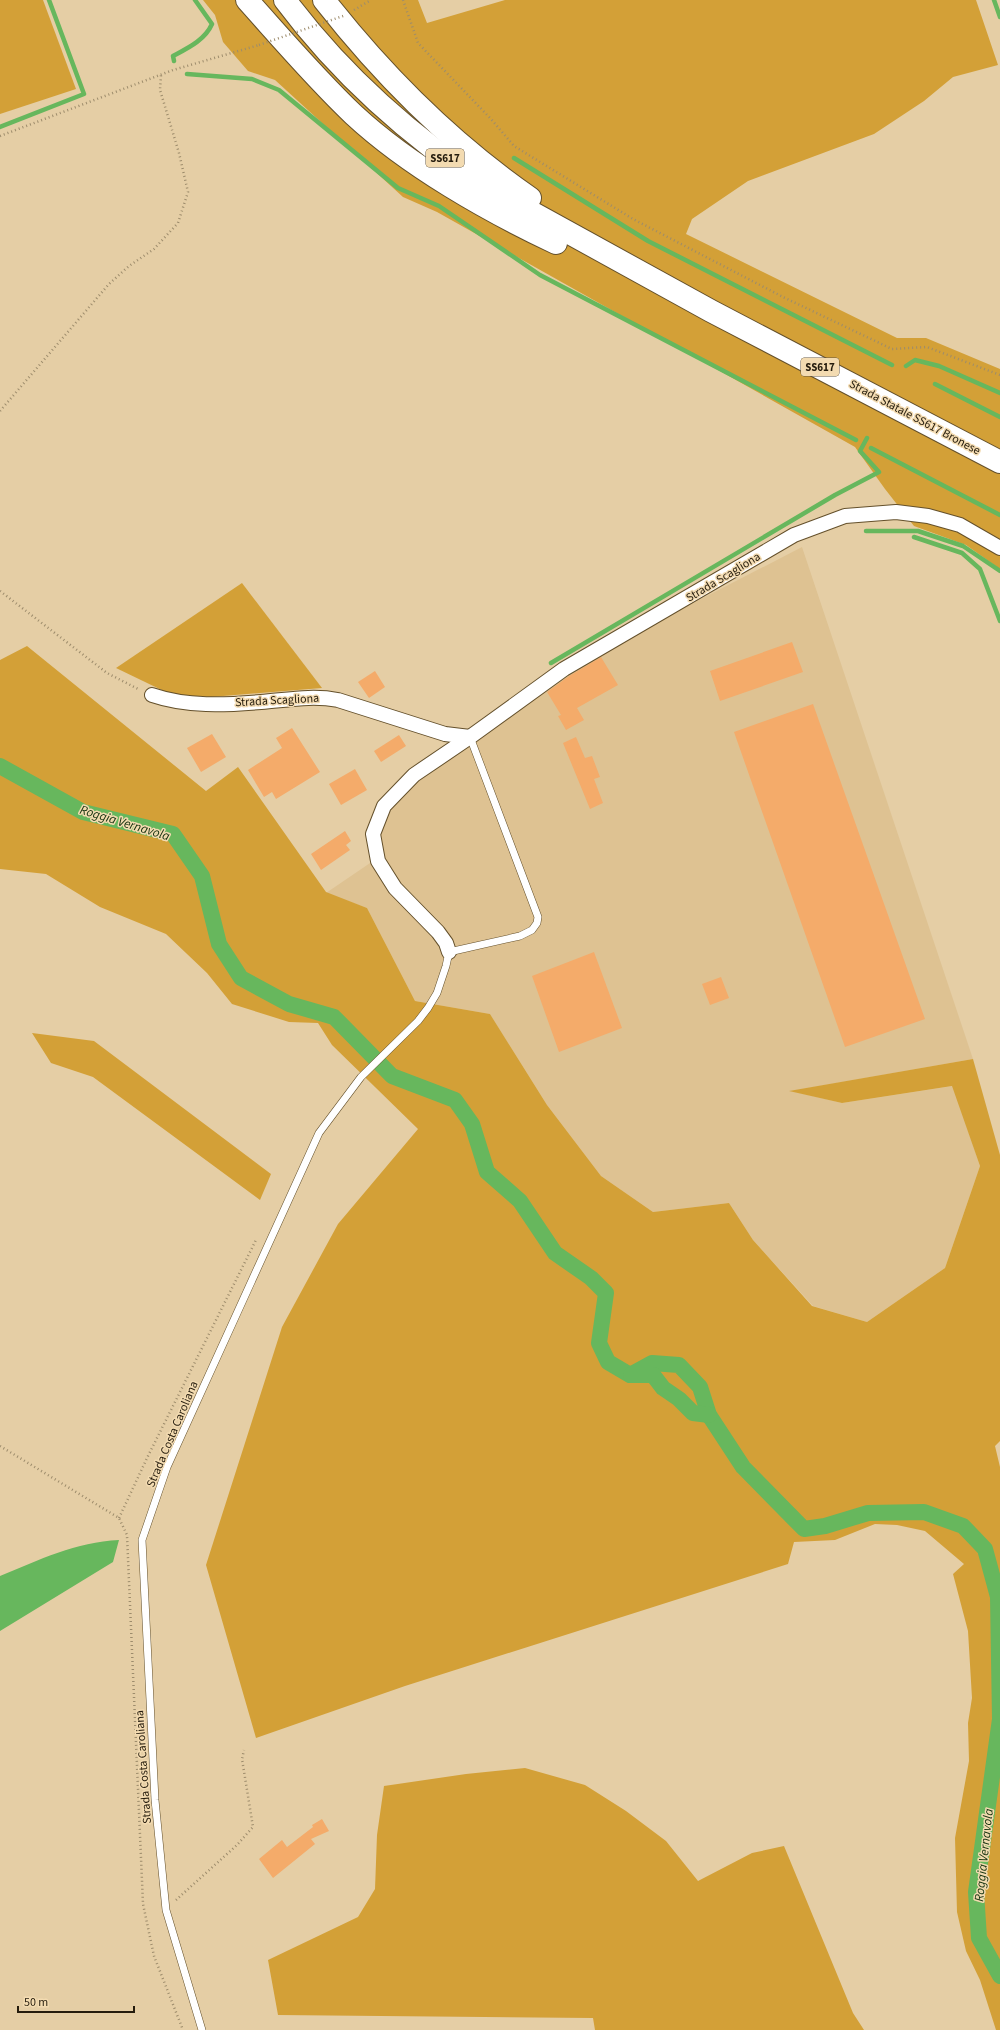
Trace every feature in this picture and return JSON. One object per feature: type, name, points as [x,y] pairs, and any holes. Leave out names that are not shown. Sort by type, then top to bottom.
[{"type":"main road","points":[[247,0],[317,78],[355,116],[387,143],[459,191],[527,229],[568,248],[640,272]]},
{"type":"main road","name":"SS617","points":[[285,0],[337,62],[414,134],[459,169],[533,215],[640,272]]},
{"type":"main road","points":[[324,0],[360,44],[408,95],[476,157],[508,183],[640,272]]},
{"type":"main road","name":"Strada Statale SS617 Bronese","points":[[640,272],[1000,462]]},
{"type":"street","name":"Strada Scagliona","points":[[449,952],[446,943],[438,932],[395,888],[378,861],[373,834],[384,806],[414,775],[470,737],[564,669],[794,535],[845,516],[896,512],[928,516],[960,525],[1000,548]]},
{"type":"street","name":"Strada Scagliona","points":[[152,695],[168,700],[196,704],[261,702],[313,697],[326,698],[338,700],[445,734],[470,737]]},
{"type":"lane","points":[[449,952],[520,936],[532,930],[538,917],[470,737]]},
{"type":"lane","name":"Strada Costa Caroliana","points":[[202,2030],[166,1910],[155,1800],[142,1540],[167,1467],[319,1133],[361,1077],[418,1021],[437,992],[449,952]]},
{"type":"path","points":[[0,136],[161,75],[259,46],[346,15],[371,0]]},
{"type":"path","points":[[402,0],[418,43],[491,119],[514,146],[633,219],[790,301],[892,348],[927,347],[1000,375]]},
{"type":"path","points":[[0,411],[109,284],[129,266],[154,249],[178,223],[188,192],[179,153],[160,90],[161,75]]},
{"type":"path","points":[[0,591],[107,673],[130,686],[152,695]]},
{"type":"path","points":[[119,1518],[172,1408],[260,1234]]},
{"type":"path","points":[[0,1446],[119,1518],[127,1535],[143,1904],[154,1956],[183,2030]]},
{"type":"path","points":[[166,1910],[237,1845],[253,1827],[242,1759],[244,1750]]},
{"type":"shaded area","points":[[0,0],[43,0],[76,89],[0,114]]},
{"type":"shaded area","points":[[203,0],[418,0],[427,23],[505,0],[976,0],[998,65],[953,77],[924,101],[874,134],[748,181],[692,219],[686,234],[897,338],[926,338],[1000,369],[1000,569],[966,545],[914,526],[855,447],[437,212],[403,197],[275,80],[248,71],[223,42],[215,15]]},
{"type":"shaded area","points":[[802,547],[973,1059],[791,1091],[842,1103],[953,1086],[980,1166],[945,1268],[867,1322],[813,1306],[753,1240],[729,1203],[653,1212],[601,1176],[547,1105],[490,1014],[415,1001],[367,908],[326,893],[376,859],[382,807],[552,676]]},
{"type":"shaded area","points":[[242,583],[322,688],[211,697],[172,695],[116,668]]},
{"type":"shaded area","points":[[27,646],[206,791],[238,767],[326,892],[367,908],[415,1001],[490,1014],[547,1105],[601,1176],[653,1212],[729,1203],[753,1240],[812,1306],[867,1322],[945,1268],[980,1166],[952,1086],[842,1103],[789,1091],[973,1059],[1000,1155],[1000,1441],[995,1446],[1000,1467],[1000,2030],[996,2030],[980,1980],[966,1951],[957,1912],[955,1838],[969,1761],[968,1723],[972,1698],[968,1631],[953,1574],[964,1564],[925,1531],[897,1525],[875,1524],[835,1540],[794,1542],[788,1564],[405,1686],[256,1738],[206,1565],[282,1327],[338,1224],[418,1129],[332,1045],[318,1023],[289,1022],[232,1004],[207,973],[166,934],[100,907],[46,874],[0,869],[0,660]]},
{"type":"shaded area","points":[[32,1033],[94,1041],[271,1174],[260,1200],[93,1077],[51,1063]]},
{"type":"shaded area","points":[[119,1540],[113,1562],[0,1631],[0,1576],[43,1558],[73,1548],[103,1541]]},
{"type":"shaded area","points":[[525,1768],[585,1785],[626,1811],[666,1841],[698,1881],[752,1853],[784,1846],[853,2013],[864,2030],[595,2030],[593,2018],[278,2015],[268,1960],[358,1917],[375,1889],[377,1835],[384,1786],[466,1774]]},
{"type":"building","points":[[792,642],[803,672],[720,701],[710,671]]},
{"type":"building","points":[[601,657],[618,685],[577,708],[584,720],[566,730],[558,716],[561,715],[547,692],[569,676]]},
{"type":"building","points":[[375,671],[385,687],[369,698],[358,682]]},
{"type":"building","points":[[813,704],[925,1019],[845,1047],[734,732]]},
{"type":"building","points":[[292,728],[320,772],[276,799],[272,792],[264,797],[248,770],[282,748],[276,738]]},
{"type":"building","points":[[212,734],[226,757],[201,772],[187,748]]},
{"type":"building","points":[[399,735],[406,746],[381,762],[374,751]]},
{"type":"building","points":[[576,737],[585,758],[592,756],[600,777],[594,779],[603,803],[590,809],[563,743]]},
{"type":"building","points":[[355,769],[367,790],[341,805],[329,784]]},
{"type":"building","points":[[345,831],[351,841],[346,845],[350,850],[321,870],[311,854]]},
{"type":"building","points":[[594,952],[622,1028],[559,1052],[532,976]]},
{"type":"building","points":[[721,977],[729,998],[710,1005],[702,984]]},
{"type":"building","points":[[322,1819],[329,1831],[311,1839],[315,1844],[273,1878],[259,1859],[282,1840],[287,1847],[313,1827],[312,1825]]},
{"type":"waterway","points":[[0,127],[84,94],[49,0]]},
{"type":"waterway","points":[[174,61],[173,56],[201,39],[212,24],[195,0]]},
{"type":"waterway","points":[[994,0],[1000,17]]},
{"type":"waterway","points":[[187,74],[252,79],[279,90],[398,188],[439,206],[540,275],[856,440]]},
{"type":"waterway","points":[[514,158],[648,241],[892,365]]},
{"type":"waterway","points":[[906,366],[915,360],[939,366],[1000,393]]},
{"type":"waterway","points":[[935,384],[1000,417]]},
{"type":"waterway","points":[[551,663],[835,495],[879,472],[860,451],[867,438]]},
{"type":"waterway","points":[[871,448],[1000,515]]},
{"type":"waterway","points":[[866,531],[918,531],[963,546],[1000,571]]},
{"type":"waterway","points":[[914,537],[962,553],[980,569],[1000,621]]},
{"type":"waterway","name":"Roggia Vernavola","points":[[0,766],[83,812],[173,834],[202,876],[219,944],[241,978],[289,1004],[334,1017],[392,1076],[455,1100],[472,1124],[487,1172],[520,1201],[555,1253],[591,1278],[606,1293],[599,1343],[608,1362],[630,1375],[652,1363],[679,1365],[700,1387],[709,1415],[743,1467],[804,1529],[825,1526],[868,1513],[924,1512],[963,1526],[985,1549],[998,1597],[1000,1719],[976,1892],[979,1938],[1000,1976]]},
{"type":"waterway","name":"Roggia Vernavola","points":[[631,1375],[653,1375],[663,1388],[679,1399],[693,1413],[709,1415]]}]
